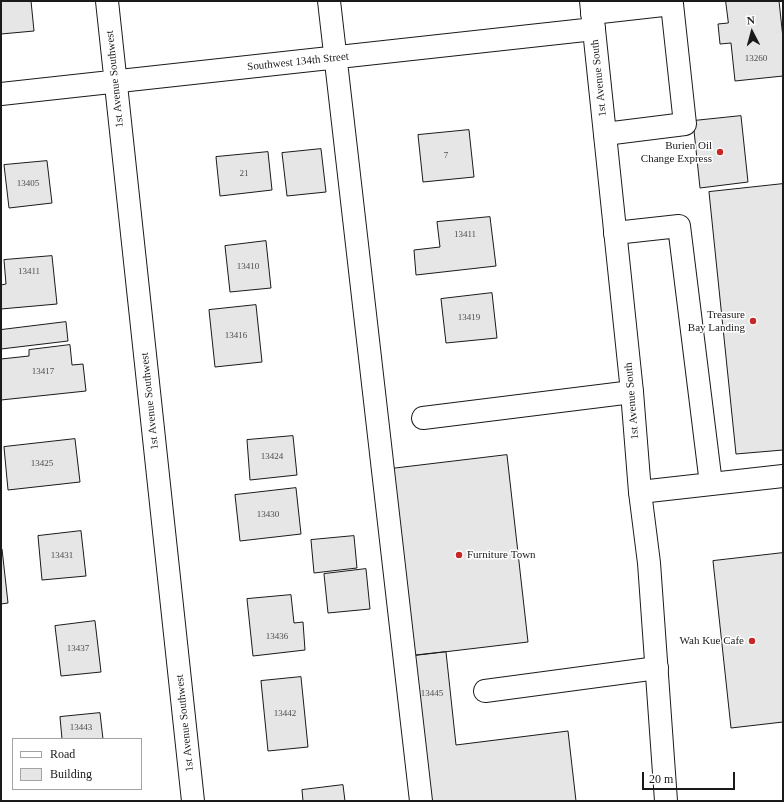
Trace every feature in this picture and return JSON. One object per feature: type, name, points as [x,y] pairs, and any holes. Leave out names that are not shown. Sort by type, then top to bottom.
[{"type":"street","name":"1st Avenue Southwest","points":[[107,1],[193,801]]},
{"type":"street","points":[[329,1],[422,801]]},
{"type":"street","name":"Southwest 134th Street","points":[[1,94],[335,58],[593,14],[672,3]]},
{"type":"street","points":[[605,134],[685,124],[672,3]]},
{"type":"street","name":"1st Avenue South","points":[[593,14],[632,392],[640,492],[649,563],[666,801]]},
{"type":"street","points":[[615,233],[679,226],[711,484]]},
{"type":"street","points":[[423,418],[632,392]]},
{"type":"street","points":[[640,492],[783,476]]},
{"type":"street","points":[[485,691],[657,668]]},
{"type":"building","points":[[1,1],[31,1],[34,31],[1,34]]},
{"type":"building","points":[[726,1],[779,1],[783,38],[783,76],[735,81],[731,43],[720,44],[718,24],[728,23]]},
{"type":"building","name":"Burien Oil Change Express","points":[[741,116],[748,182],[700,188],[693,121]]},
{"type":"building","points":[[469,130],[474,177],[423,182],[418,135]]},
{"type":"building","points":[[321,149],[326,192],[287,196],[282,153]]},
{"type":"building","points":[[268,152],[272,190],[220,196],[216,157]]},
{"type":"building","points":[[47,161],[52,203],[9,208],[4,165]]},
{"type":"building","name":"Treasure Bay Landing","points":[[783,184],[783,450],[736,454],[709,192]]},
{"type":"building","points":[[490,217],[496,266],[416,275],[414,250],[440,247],[437,222]]},
{"type":"building","points":[[266,241],[271,288],[230,292],[225,246]]},
{"type":"building","points":[[52,256],[57,304],[1,309],[1,285],[6,284],[4,260]]},
{"type":"building","points":[[492,293],[497,338],[446,343],[441,299]]},
{"type":"building","points":[[256,305],[262,362],[215,367],[209,310]]},
{"type":"building","points":[[66,322],[68,341],[1,349],[1,330]]},
{"type":"building","points":[[70,345],[72,365],[83,364],[86,391],[1,400],[1,359],[29,356],[29,350]]},
{"type":"building","points":[[293,436],[297,475],[250,480],[247,440]]},
{"type":"building","points":[[75,439],[80,482],[8,490],[4,447]]},
{"type":"building","name":"Furniture Town","points":[[507,455],[528,642],[410,656],[390,469]]},
{"type":"building","points":[[296,488],[301,534],[240,541],[235,495]]},
{"type":"building","points":[[81,531],[86,576],[42,580],[38,536]]},
{"type":"building","points":[[354,536],[357,568],[314,573],[311,540]]},
{"type":"building","points":[[1,549],[8,603],[1,604]]},
{"type":"building","name":"Wah Kue Cafe","points":[[783,553],[783,722],[731,728],[713,561]]},
{"type":"building","points":[[366,569],[370,609],[328,613],[324,574]]},
{"type":"building","points":[[291,595],[294,623],[303,622],[305,650],[253,656],[247,599]]},
{"type":"building","points":[[95,621],[101,672],[61,676],[55,626]]},
{"type":"building","points":[[446,652],[456,745],[568,731],[576,801],[425,801],[410,656]]},
{"type":"building","points":[[301,677],[308,747],[268,751],[261,681]]},
{"type":"building","points":[[100,713],[103,738],[62,738],[60,717]]},
{"type":"building","points":[[343,785],[345,801],[303,801],[302,790]]},
{"type":"place","name":"Burien Oil Change Express","points":[[720,152]]},
{"type":"place","name":"Treasure Bay Landing","points":[[753,321]]},
{"type":"place","name":"Furniture Town","points":[[459,555]]},
{"type":"place","name":"Wah Kue Cafe","points":[[752,641]]}]
